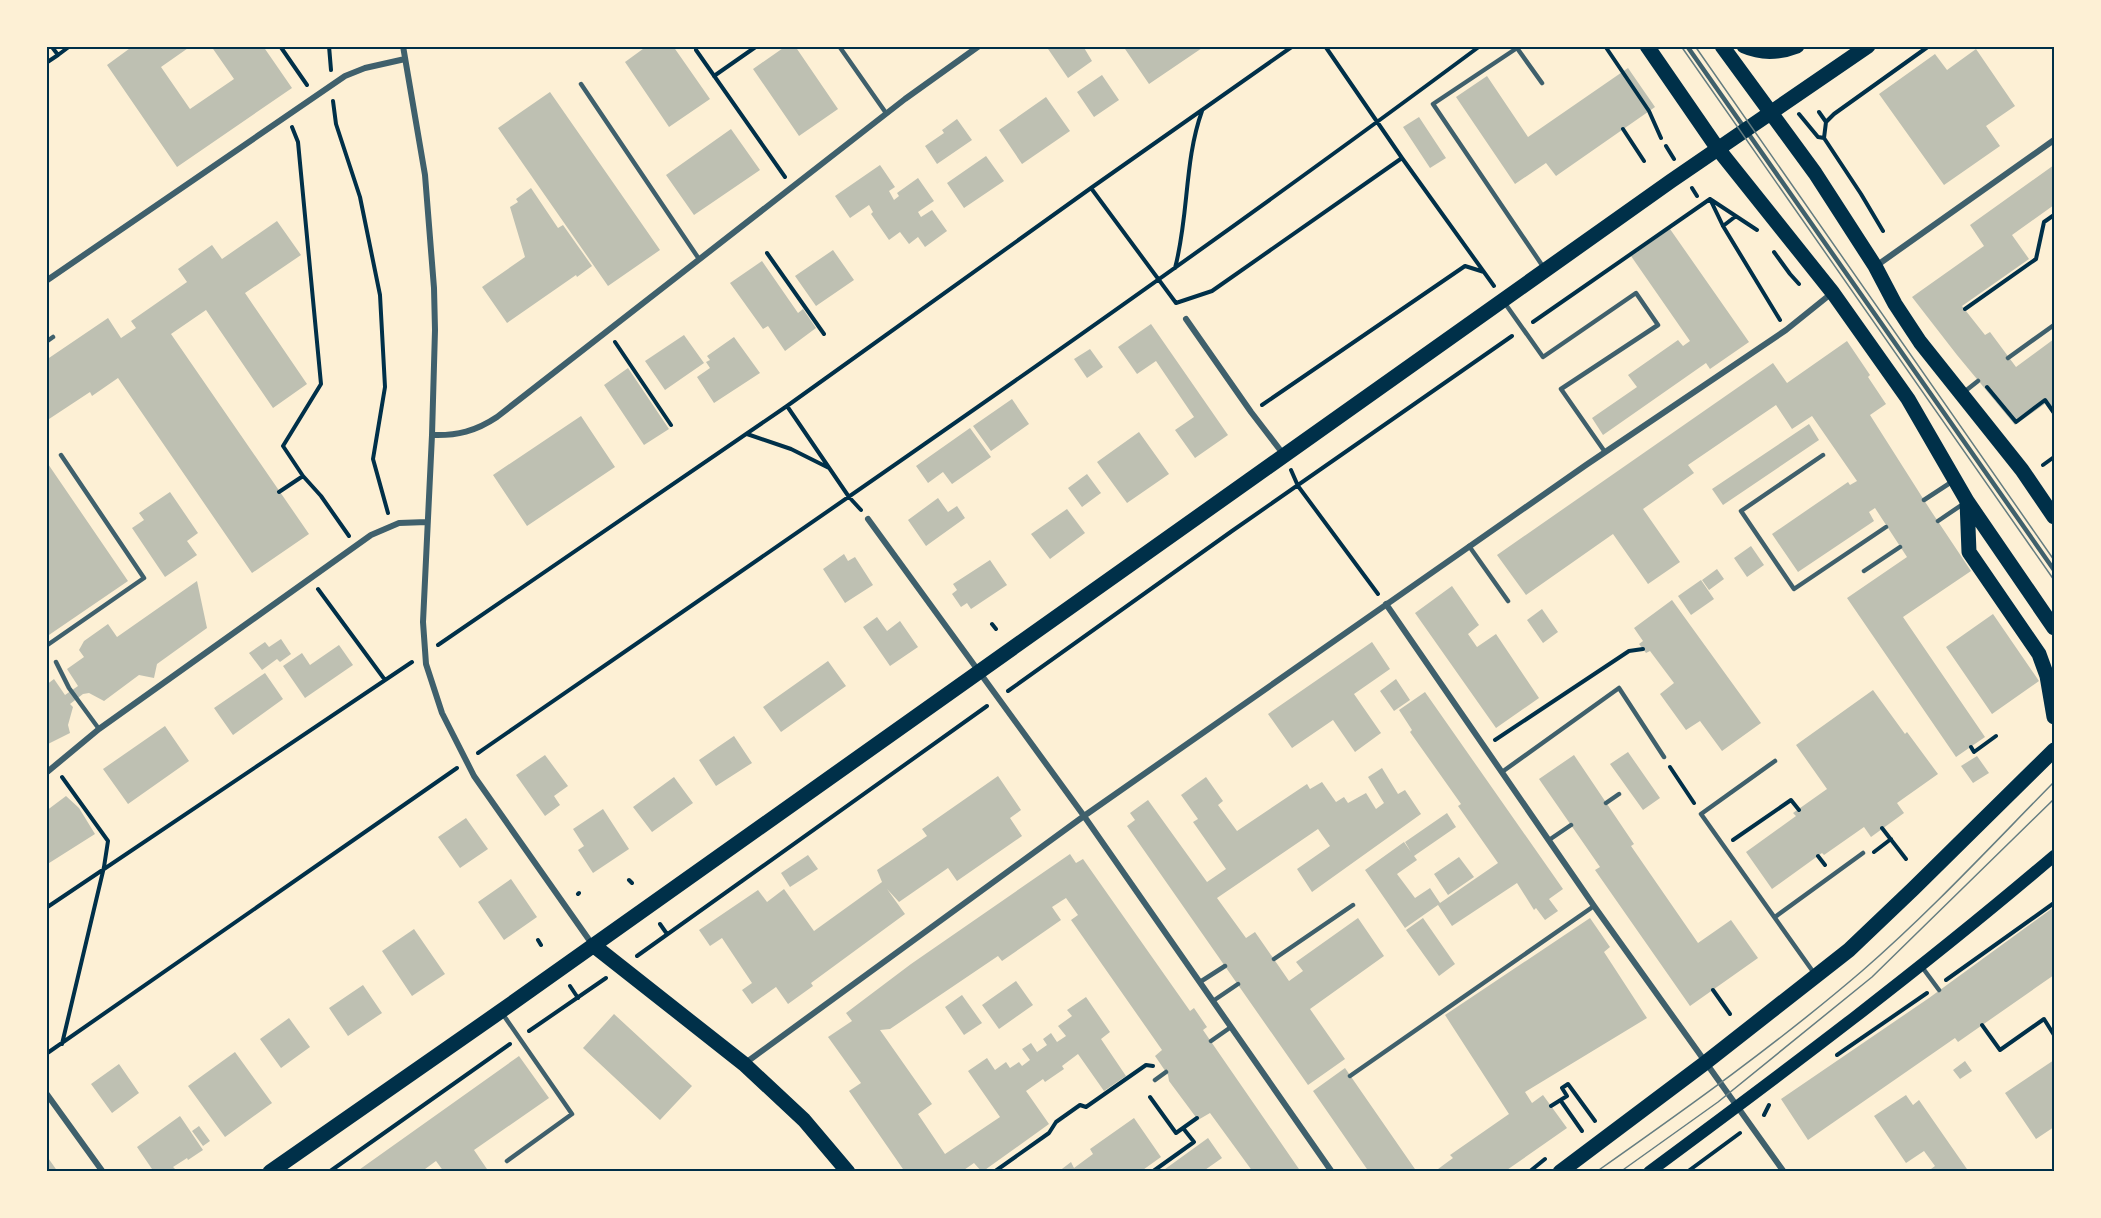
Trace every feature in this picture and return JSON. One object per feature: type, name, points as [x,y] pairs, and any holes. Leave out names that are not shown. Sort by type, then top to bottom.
[{"type":"main road","points":[[1647,46],[1718,149],[1833,293],[1908,399],[1967,501],[2055,628]]},
{"type":"main road","points":[[1722,46],[1809,164],[1875,266],[1895,304],[1914,332],[1960,394],[2022,470],[2055,517]]},
{"type":"main road","points":[[1744,46],[1755,51],[1776,52],[1797,46]]},
{"type":"main road","points":[[270,1172],[501,1011],[1545,270],[1868,46]]},
{"type":"main road","points":[[1967,501],[1969,552],[2039,654],[2047,676],[2055,717]]},
{"type":"main road","points":[[1560,1172],[1705,1063],[1849,950],[2054,747]]},
{"type":"main road","points":[[1649,1172],[1920,965],[2055,856]]},
{"type":"main road","points":[[593,945],[744,1064],[804,1120],[848,1172]]},
{"type":"street","points":[[403,46],[425,175],[432,245],[435,330],[423,622],[428,674],[436,698],[466,762],[593,945]]},
{"type":"street","points":[[432,435],[458,434],[483,426],[886,113],[979,46]]},
{"type":"street","points":[[46,281],[345,76],[365,68],[405,59]]},
{"type":"street","points":[[1875,266],[2055,140]]},
{"type":"street","points":[[744,1064],[1084,816],[1469,546],[1786,330],[1833,293]]},
{"type":"street","points":[[1186,319],[1284,456]]},
{"type":"street","points":[[868,519],[1084,816],[1332,1172]]},
{"type":"street","points":[[46,773],[99,729],[371,535],[392,525],[405,522],[427,522]]},
{"type":"street","points":[[1386,604],[1594,906],[1784,1172]]},
{"type":"street","points":[[46,1093],[104,1172]]},
{"type":"lane","points":[[840,46],[886,113]]},
{"type":"lane","points":[[1687,46],[2055,570]]},
{"type":"lane","points":[[1542,83],[1517,48],[1433,104],[1545,270]]},
{"type":"lane","points":[[581,84],[699,259]]},
{"type":"lane","points":[[1503,301],[1543,357],[1636,293],[1658,325],[1561,389],[1605,452]]},
{"type":"lane","points":[[2008,358],[2055,325]]},
{"type":"lane","points":[[46,342],[53,337]]},
{"type":"lane","points":[[1960,394],[1978,381]]},
{"type":"lane","points":[[46,646],[144,578],[61,455]]},
{"type":"lane","points":[[1823,455],[1741,511],[1794,589],[1886,526]]},
{"type":"lane","points":[[1924,500],[1955,479]]},
{"type":"lane","points":[[1938,521],[1967,501]]},
{"type":"lane","points":[[1469,546],[1508,601]]},
{"type":"lane","points":[[1863,571],[1900,547]]},
{"type":"lane","points":[[56,662],[69,688],[99,729]]},
{"type":"lane","points":[[1502,772],[1619,688],[1664,757]]},
{"type":"lane","points":[[1775,761],[1701,814],[1816,976]]},
{"type":"lane","points":[[1606,803],[1619,794]]},
{"type":"lane","points":[[1549,840],[1571,825]]},
{"type":"lane","points":[[1775,917],[1863,853]]},
{"type":"lane","points":[[1274,959],[1353,905]]},
{"type":"lane","points":[[1350,1076],[1594,906]]},
{"type":"lane","points":[[1920,965],[1937,988]]},
{"type":"lane","points":[[1200,982],[1225,966]]},
{"type":"lane","points":[[1213,1001],[1238,984]]},
{"type":"lane","points":[[501,1011],[572,1114],[507,1161]]},
{"type":"lane","points":[[1211,1041],[1232,1027]]},
{"type":"lane","points":[[1155,1080],[1164,1070]]},
{"type":"path","points":[[46,63],[70,46]]},
{"type":"path","points":[[280,46],[315,96]]},
{"type":"path","points":[[328,46],[336,124],[360,197],[381,295],[386,387],[373,459],[384,505],[392,525]]},
{"type":"path","points":[[714,76],[757,46]]},
{"type":"path","points":[[46,908],[425,654],[747,434],[1293,46]]},
{"type":"path","points":[[1251,412],[1466,266],[1484,272],[1401,158],[1325,46]]},
{"type":"path","points":[[46,1054],[1175,268],[1480,46]]},
{"type":"path","points":[[1605,46],[1649,111],[1661,138]]},
{"type":"path","points":[[1883,231],[1862,194],[1824,138],[1826,122],[1929,46]]},
{"type":"path","points":[[52,47],[58,55]]},
{"type":"path","points":[[696,50],[792,187]]},
{"type":"path","points":[[1175,268],[1182,242],[1193,144],[1203,110]]},
{"type":"path","points":[[1819,112],[1826,122]]},
{"type":"path","points":[[287,115],[298,142],[321,384],[283,446],[356,546]]},
{"type":"path","points":[[1623,129],[1644,161]]},
{"type":"path","points":[[1813,131],[1818,137],[1824,138]]},
{"type":"path","points":[[1176,303],[1212,291],[1401,158]]},
{"type":"path","points":[[1091,188],[1186,319]]},
{"type":"path","points":[[1710,199],[1736,216],[1723,226]]},
{"type":"path","points":[[1710,199],[1723,226],[1786,330]]},
{"type":"path","points":[[1018,684],[1710,199]]},
{"type":"path","points":[[1965,309],[2036,259],[2044,222],[2055,215]]},
{"type":"path","points":[[767,253],[824,334]]},
{"type":"path","points":[[608,331],[671,425]]},
{"type":"path","points":[[1978,381],[1986,385],[2015,423],[2045,400],[2055,413]]},
{"type":"path","points":[[787,406],[849,497],[868,519]]},
{"type":"path","points":[[747,434],[782,445],[829,468]]},
{"type":"path","points":[[1284,456],[1298,486],[1386,604]]},
{"type":"path","points":[[2043,465],[2055,457]]},
{"type":"path","points":[[279,492],[303,476]]},
{"type":"path","points":[[311,579],[385,680]]},
{"type":"path","points":[[992,624],[996,629]]},
{"type":"path","points":[[1484,747],[1629,651],[1643,649]]},
{"type":"path","points":[[649,947],[977,714]]},
{"type":"path","points":[[1971,747],[1974,752],[1996,736]]},
{"type":"path","points":[[1664,757],[1701,814]]},
{"type":"path","points":[[55,767],[87,816],[108,841],[104,867],[62,1044]]},
{"type":"path","points":[[1738,849],[1732,840],[1791,800],[1799,810]]},
{"type":"path","points":[[1882,828],[1906,859]]},
{"type":"path","points":[[1834,1057],[1937,988],[2055,903]]},
{"type":"path","points":[[660,924],[667,934]]},
{"type":"path","points":[[538,940],[541,945]]},
{"type":"path","points":[[329,1172],[601,981]]},
{"type":"path","points":[[570,986],[578,998]]},
{"type":"path","points":[[1713,990],[1730,1014]]},
{"type":"path","points":[[1982,1025],[2000,1050],[2044,1019],[2055,1035]]},
{"type":"path","points":[[994,1172],[1049,1133],[1056,1122],[1080,1106],[1086,1107],[1146,1065],[1164,1070]]},
{"type":"path","points":[[1551,1106],[1568,1096],[1562,1088],[1568,1084],[1595,1121]]},
{"type":"path","points":[[1150,1097],[1176,1133],[1197,1118]]},
{"type":"path","points":[[1561,1101],[1582,1131]]},
{"type":"path","points":[[1764,1115],[1771,1101]]},
{"type":"path","points":[[1152,1172],[1194,1142],[1183,1128]]},
{"type":"path","points":[[1687,1172],[1740,1133]]},
{"type":"building","points":[[133,46],[191,46],[161,67],[190,109],[234,79],[211,46],[263,46],[292,88],[177,167],[107,65]]},
{"type":"building","points":[[647,46],[673,46],[710,99],[669,127],[625,62]]},
{"type":"building","points":[[786,46],[795,46],[838,109],[799,136],[753,69]]},
{"type":"building","points":[[1046,46],[1083,46],[1092,61],[1068,78]]},
{"type":"building","points":[[1123,46],[1205,46],[1149,84]]},
{"type":"building","points":[[1976,49],[2015,106],[1986,126],[2000,146],[1944,185],[1879,94],[1935,54],[1947,70]]},
{"type":"building","points":[[1628,68],[1655,107],[1556,176],[1546,163],[1515,184],[1456,97],[1487,76],[1528,137]]},
{"type":"building","points":[[1102,75],[1119,100],[1094,117],[1077,92]]},
{"type":"building","points":[[550,92],[660,250],[608,286],[498,128]]},
{"type":"building","points":[[1046,97],[1070,131],[1022,164],[999,130]]},
{"type":"building","points":[[1419,117],[1446,158],[1430,168],[1403,127]]},
{"type":"building","points":[[957,119],[972,140],[937,164],[925,146],[944,133],[942,130]]},
{"type":"building","points":[[731,129],[760,170],[694,215],[666,175]]},
{"type":"building","points":[[986,156],[1004,181],[964,208],[947,183]]},
{"type":"building","points":[[880,165],[895,187],[889,191],[894,200],[899,196],[897,193],[918,178],[934,201],[918,212],[921,217],[932,210],[947,231],[925,247],[918,237],[909,244],[900,232],[889,240],[871,214],[873,212],[869,205],[850,218],[835,196]]},
{"type":"building","points":[[2054,165],[2054,205],[2012,235],[2029,259],[1962,306],[1985,335],[1990,332],[2016,367],[2054,339],[2054,416],[2046,403],[2015,425],[1912,297],[1984,246],[1970,225]]},
{"type":"building","points":[[531,188],[558,228],[563,225],[592,266],[507,323],[482,287],[525,257],[510,207],[518,202],[516,199]]},
{"type":"building","points":[[277,221],[301,255],[245,293],[307,384],[273,408],[206,310],[171,334],[309,534],[252,573],[118,378],[92,396],[90,392],[46,421],[46,360],[108,318],[121,338],[136,328],[131,321],[187,282],[178,269],[212,245],[222,259]]},
{"type":"building","points":[[1670,229],[1749,342],[1710,369],[1706,363],[1603,435],[1592,418],[1637,387],[1628,375],[1678,340],[1683,346],[1690,341],[1631,256]]},
{"type":"building","points":[[833,250],[854,280],[816,306],[795,276]]},
{"type":"building","points":[[762,261],[798,313],[803,309],[816,328],[785,351],[768,326],[763,329],[730,283]]},
{"type":"building","points":[[1151,324],[1228,435],[1195,458],[1175,430],[1194,417],[1156,361],[1137,374],[1118,347]]},
{"type":"building","points":[[684,335],[704,363],[665,390],[645,361]]},
{"type":"building","points":[[734,337],[760,373],[714,403],[697,377],[710,368],[706,362],[710,360],[707,356]]},
{"type":"building","points":[[1847,341],[1886,404],[1870,415],[1971,571],[1903,617],[1985,737],[1956,757],[1847,598],[1907,557],[1875,508],[1869,512],[1874,521],[1798,572],[1772,534],[1848,482],[1850,485],[1857,481],[1812,416],[1792,429],[1776,405],[1688,465],[1694,473],[1643,509],[1680,562],[1648,584],[1613,534],[1526,595],[1497,555],[1773,363],[1787,383]]},
{"type":"building","points":[[1090,349],[1103,367],[1087,378],[1074,359]]},
{"type":"building","points":[[628,368],[669,429],[644,445],[604,385]]},
{"type":"building","points":[[1012,399],[1029,424],[991,451],[973,426]]},
{"type":"building","points":[[581,416],[615,467],[527,526],[493,475]]},
{"type":"building","points":[[1809,424],[1819,440],[1723,505],[1712,489]]},
{"type":"building","points":[[970,428],[991,457],[952,484],[943,472],[928,483],[916,466]]},
{"type":"building","points":[[1139,432],[1169,474],[1127,503],[1097,462]]},
{"type":"building","points":[[46,461],[128,581],[46,637]]},
{"type":"building","points":[[1087,474],[1101,493],[1082,507],[1068,488]]},
{"type":"building","points":[[170,492],[198,533],[187,541],[197,555],[165,577],[132,528],[144,520],[139,513]]},
{"type":"building","points":[[938,498],[948,512],[957,506],[965,518],[926,546],[908,520]]},
{"type":"building","points":[[1067,509],[1085,533],[1050,559],[1031,534]]},
{"type":"building","points":[[1751,546],[1764,565],[1747,577],[1734,558]]},
{"type":"building","points":[[844,554],[848,561],[855,557],[873,585],[845,603],[823,569]]},
{"type":"building","points":[[990,560],[1007,585],[971,609],[967,603],[961,607],[952,594],[957,590],[953,584]]},
{"type":"building","points":[[1717,569],[1724,579],[1709,590],[1702,580]]},
{"type":"building","points":[[1701,580],[1714,599],[1691,615],[1678,596]]},
{"type":"building","points":[[197,581],[207,628],[157,664],[154,678],[139,675],[104,701],[89,693],[83,694],[70,704],[73,707],[68,725],[70,733],[46,745],[46,685],[54,679],[65,695],[78,686],[67,669],[84,657],[79,650],[84,641],[108,624],[117,637]]},
{"type":"building","points":[[1452,586],[1479,625],[1468,634],[1477,647],[1496,634],[1539,698],[1496,728],[1415,613]]},
{"type":"building","points":[[1672,600],[1761,723],[1722,751],[1700,721],[1686,730],[1660,694],[1674,683],[1650,651],[1646,653],[1639,644],[1643,641],[1634,628]]},
{"type":"building","points":[[1542,609],[1558,632],[1543,643],[1527,620]]},
{"type":"building","points":[[1993,614],[2039,681],[1992,714],[1946,647]]},
{"type":"building","points":[[877,617],[887,631],[900,621],[918,647],[890,666],[863,627]]},
{"type":"building","points":[[281,639],[291,654],[280,662],[277,659],[262,670],[249,653],[265,642],[269,647]]},
{"type":"building","points":[[1372,642],[1390,669],[1354,694],[1381,733],[1355,752],[1333,720],[1292,748],[1268,714]]},
{"type":"building","points":[[339,645],[353,665],[305,698],[283,666],[302,653],[310,665]]},
{"type":"building","points":[[828,661],[846,686],[781,732],[763,707]]},
{"type":"building","points":[[265,673],[283,699],[233,735],[214,708]]},
{"type":"building","points":[[1396,679],[1410,700],[1394,711],[1380,691]]},
{"type":"building","points":[[1873,690],[1938,774],[1897,803],[1904,813],[1871,837],[1864,827],[1824,855],[1822,853],[1772,889],[1746,852],[1796,816],[1793,813],[1827,789],[1796,745]]},
{"type":"building","points":[[1425,692],[1563,889],[1549,899],[1558,911],[1545,920],[1536,908],[1534,910],[1517,883],[1452,926],[1438,905],[1405,928],[1365,870],[1404,842],[1411,852],[1405,842],[1447,813],[1456,827],[1414,856],[1417,860],[1397,874],[1415,898],[1430,888],[1440,903],[1498,863],[1458,806],[1461,804],[1410,732],[1412,730],[1399,710]]},
{"type":"building","points":[[165,726],[189,761],[128,804],[103,769]]},
{"type":"building","points":[[734,736],[752,763],[716,786],[699,760]]},
{"type":"building","points":[[1628,752],[1660,798],[1643,810],[1610,764]]},
{"type":"building","points":[[545,755],[568,786],[554,796],[560,805],[545,816],[516,775]]},
{"type":"building","points":[[1574,755],[1634,844],[1631,846],[1698,943],[1731,920],[1758,958],[1690,1006],[1595,870],[1600,867],[1539,779]]},
{"type":"building","points":[[1977,756],[1989,773],[1973,783],[1961,766]]},
{"type":"building","points":[[1382,768],[1398,794],[1405,790],[1421,814],[1312,892],[1297,869],[1330,846],[1318,829],[1217,898],[1246,938],[1255,932],[1289,981],[1303,971],[1296,962],[1358,918],[1384,956],[1310,1009],[1345,1059],[1308,1085],[1127,826],[1135,820],[1130,813],[1148,800],[1207,882],[1226,869],[1193,822],[1198,819],[1181,795],[1206,777],[1223,801],[1218,805],[1237,831],[1307,784],[1310,789],[1322,782],[1336,802],[1344,797],[1348,803],[1366,793],[1376,809],[1384,803],[1368,777]]},
{"type":"building","points":[[998,776],[1021,810],[1010,818],[1022,836],[957,881],[948,868],[899,902],[887,889],[905,914],[811,983],[813,986],[788,1004],[776,987],[752,1004],[742,990],[752,983],[722,938],[710,946],[699,930],[758,890],[767,902],[784,889],[814,931],[882,882],[877,870],[927,836],[922,829]]},
{"type":"building","points":[[674,777],[693,803],[652,832],[633,807]]},
{"type":"building","points":[[66,796],[79,808],[95,834],[46,865],[46,811]]},
{"type":"building","points":[[603,809],[629,849],[593,873],[578,850],[584,846],[573,829]]},
{"type":"building","points":[[466,818],[488,849],[460,868],[438,837]]},
{"type":"building","points":[[1070,854],[1076,863],[1083,859],[1190,1011],[1194,1008],[1207,1027],[1203,1030],[1301,1172],[1253,1172],[1210,1113],[1198,1120],[1169,1081],[1168,1075],[1155,1056],[1162,1050],[1071,920],[1078,915],[1066,898],[1052,907],[1061,920],[1002,961],[998,956],[890,1029],[880,1030],[932,1104],[918,1114],[945,1154],[1000,1117],[968,1071],[987,1058],[995,1070],[1006,1062],[1010,1068],[1019,1062],[1022,1066],[1030,1060],[1022,1049],[1031,1043],[1037,1052],[1047,1045],[1043,1039],[1051,1033],[1057,1042],[1066,1036],[1058,1026],[1072,1016],[1067,1010],[1086,997],[1110,1032],[1101,1039],[1126,1076],[1104,1091],[1078,1054],[1062,1066],[1064,1069],[1045,1082],[1043,1079],[1026,1091],[1049,1124],[982,1172],[974,1163],[961,1172],[905,1172],[849,1091],[861,1083],[828,1037],[852,1021],[846,1013],[911,964]]},
{"type":"building","points":[[808,855],[818,869],[790,887],[781,873]]},
{"type":"building","points":[[1459,857],[1474,877],[1448,895],[1434,874]]},
{"type":"building","points":[[511,879],[537,917],[504,940],[478,902]]},
{"type":"building","points":[[2054,907],[2054,975],[1958,1042],[1955,1038],[1808,1140],[1781,1099],[1929,998]]},
{"type":"building","points":[[1423,918],[1455,964],[1439,976],[1406,930]]},
{"type":"building","points":[[1590,918],[1610,947],[1604,952],[1647,1018],[1525,1092],[1532,1103],[1543,1095],[1567,1128],[1504,1172],[1434,1172],[1453,1158],[1450,1155],[1509,1114],[1445,1015]]},
{"type":"building","points":[[414,929],[445,974],[412,996],[382,951]]},
{"type":"building","points":[[1016,981],[1033,1005],[999,1029],[982,1005]]},
{"type":"building","points":[[363,985],[382,1013],[348,1036],[329,1008]]},
{"type":"building","points":[[962,995],[982,1023],[964,1035],[945,1007]]},
{"type":"building","points":[[614,1014],[692,1086],[660,1120],[583,1048]]},
{"type":"building","points":[[289,1018],[310,1047],[281,1068],[260,1039]]},
{"type":"building","points":[[235,1052],[272,1103],[225,1137],[188,1086]]},
{"type":"building","points":[[519,1056],[549,1098],[474,1150],[489,1172],[444,1172],[436,1161],[421,1172],[356,1172]]},
{"type":"building","points":[[2054,1060],[2054,1127],[2036,1139],[2005,1093]]},
{"type":"building","points":[[1965,1061],[1972,1071],[1960,1079],[1953,1070]]},
{"type":"building","points":[[119,1064],[139,1093],[112,1113],[91,1084]]},
{"type":"building","points":[[1345,1068],[1417,1172],[1369,1172],[1313,1091]]},
{"type":"building","points":[[1906,1095],[1913,1105],[1919,1100],[1969,1172],[1927,1172],[1935,1166],[1924,1151],[1906,1163],[1874,1116]]},
{"type":"building","points":[[180,1116],[203,1150],[173,1167],[175,1169],[171,1172],[154,1172],[137,1147]]},
{"type":"building","points":[[1134,1118],[1161,1157],[1140,1172],[1058,1172],[1071,1162],[1074,1168],[1093,1154],[1090,1149]]},
{"type":"building","points":[[199,1126],[210,1141],[203,1146],[192,1131]]},
{"type":"building","points":[[1208,1138],[1222,1158],[1202,1172],[1161,1172]]},
{"type":"building","points":[[46,1155],[58,1172],[46,1172]]},
{"type":"tram line","points":[[1681,46],[2054,580]]},
{"type":"tram line","points":[[1695,46],[2054,560]]},
{"type":"tram line","points":[[1596,1172],[1698,1100],[1862,971],[1936,902],[2054,782]]},
{"type":"tram line","points":[[1620,1172],[1718,1102],[1872,977],[2054,799]]}]
